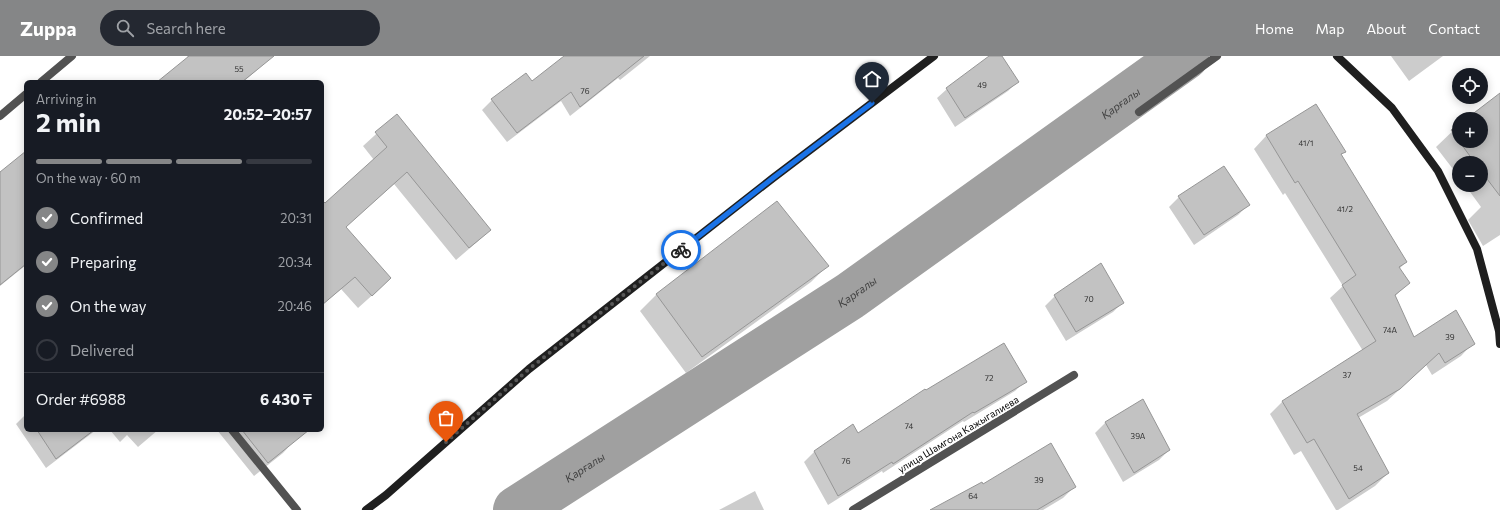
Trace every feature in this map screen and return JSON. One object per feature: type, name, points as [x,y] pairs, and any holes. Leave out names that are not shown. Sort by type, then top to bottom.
[{"type":"street","points":[[43,80],[72,56]]},
{"type":"street","points":[[366,510],[386,495],[529,369],[773,178],[934,56]]},
{"type":"street","points":[[1139,112],[1217,56]]},
{"type":"street","points":[[1337,56],[1392,108],[1438,171],[1477,249],[1499,331],[1500,344]]},
{"type":"street","points":[[0,116],[24,96]]},
{"type":"street","name":"улица Шамгона Кажыгалиева","points":[[853,510],[1074,375]]},
{"type":"street","points":[[234,432],[297,510]]},
{"type":"building","points":[[189,56],[274,56],[244,80],[159,80]]},
{"type":"building","points":[[564,56],[644,56],[580,107],[571,92],[517,133],[491,99],[526,73],[532,81]]},
{"type":"building","points":[[989,56],[1002,56],[1019,82],[965,118],[946,88]]},
{"type":"building","points":[[1500,93],[1500,196],[1488,180],[1488,156],[1470,156],[1464,148],[1488,148],[1488,112],[1475,112],[1486,104],[1488,104],[1488,102]]},
{"type":"building","points":[[1316,104],[1346,152],[1341,154],[1407,262],[1399,267],[1410,283],[1395,295],[1414,337],[1456,310],[1475,344],[1445,363],[1439,353],[1400,389],[1357,414],[1389,473],[1349,499],[1314,439],[1307,443],[1282,401],[1376,341],[1342,285],[1356,275],[1298,181],[1295,183],[1266,135]]},
{"type":"building","points":[[397,114],[491,230],[469,248],[407,172],[346,227],[391,278],[372,296],[355,277],[324,303],[324,202],[325,203],[387,147],[375,132]]},
{"type":"building","points":[[24,153],[24,266],[0,285],[0,172]]},
{"type":"building","points":[[1224,166],[1250,205],[1204,235],[1178,196]]},
{"type":"building","points":[[777,201],[829,266],[702,357],[656,294]]},
{"type":"building","points":[[1101,263],[1124,303],[1076,332],[1054,295]]},
{"type":"building","points":[[1004,343],[1027,382],[974,413],[973,412],[893,464],[892,462],[838,496],[814,451],[853,424],[858,433],[925,389],[926,390]]},
{"type":"building","points":[[1143,399],[1170,450],[1134,473],[1105,422]]},
{"type":"building","points":[[38,432],[91,432],[56,459]]},
{"type":"building","points":[[244,432],[307,432],[268,463]]},
{"type":"building","points":[[1051,443],[1076,487],[1037,510],[930,510],[982,482],[983,484]]},
{"type":"waterway","name":"Қарғалы","points":[[517,510],[850,296],[1185,56]]},
{"type":"way so far","points":[[446,442],[529,369],[681,250]]},
{"type":"route","points":[[681,250],[872,103]]}]
